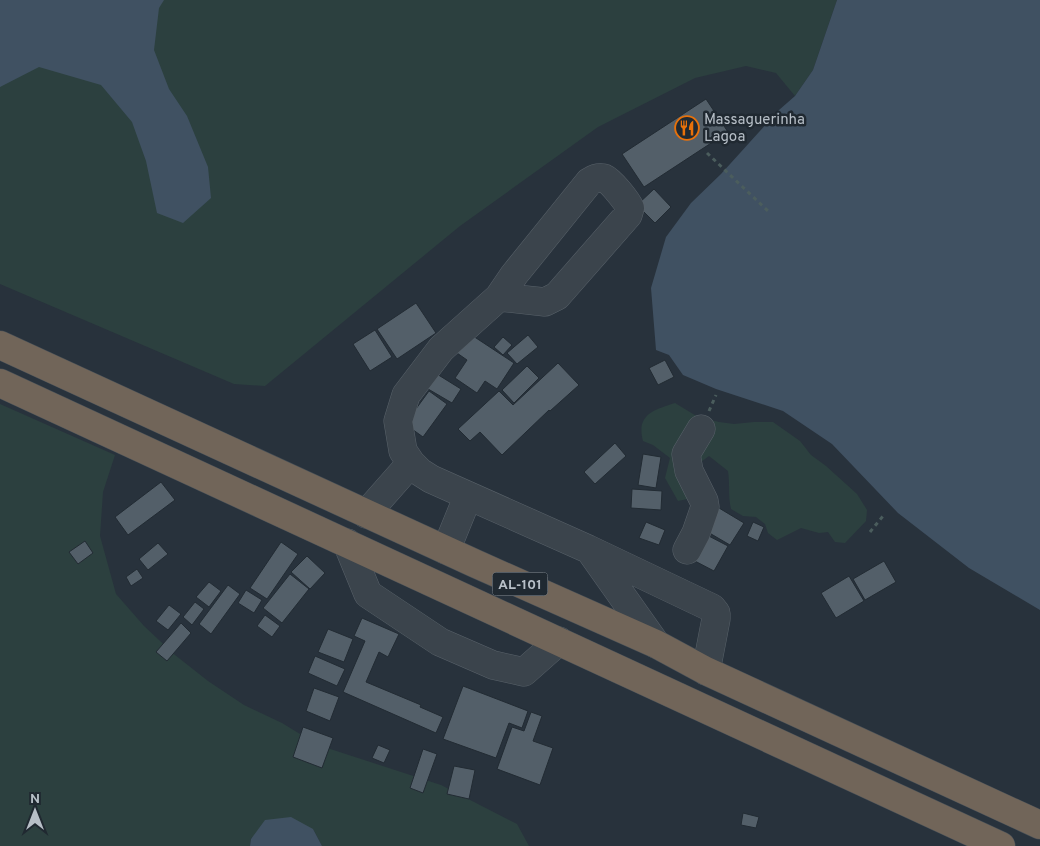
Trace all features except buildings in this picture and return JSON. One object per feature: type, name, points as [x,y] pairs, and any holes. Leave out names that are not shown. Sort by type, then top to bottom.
[{"type":"highway","name":"AL-101","points":[[0,345],[366,514],[656,644],[706,671],[1040,825]]},
{"type":"highway","name":"AL-101","points":[[0,383],[1001,846]]},
{"type":"lane","points":[[499,297],[545,302],[557,296],[628,215],[630,208],[627,202],[606,179],[597,178],[589,182],[499,297],[441,349],[406,395],[398,421],[403,451],[410,463],[420,472],[431,478],[712,608],[716,613],[716,619],[706,671]]},
{"type":"lane","points":[[686,550],[696,533],[705,508],[704,501],[689,471],[686,454],[701,429]]},
{"type":"lane","points":[[366,514],[410,463]]},
{"type":"lane","points":[[446,550],[468,496]]},
{"type":"lane","points":[[347,543],[368,594],[440,642],[493,665],[524,672],[559,641]]},
{"type":"lane","points":[[588,549],[656,644]]},
{"type":"path","points":[[707,153],[770,212]]},
{"type":"path","points":[[870,532],[883,516]]},
{"type":"green space","points":[[0,0],[837,0],[813,70],[795,96],[776,73],[746,66],[695,78],[598,127],[460,226],[265,386],[234,384],[0,284]]},
{"type":"green space","points":[[675,403],[698,417],[719,422],[734,424],[773,422],[800,441],[811,455],[857,494],[867,510],[866,521],[845,543],[835,542],[828,532],[819,533],[801,528],[777,540],[768,533],[765,524],[756,517],[743,516],[731,509],[728,471],[709,456],[701,462],[692,498],[678,501],[665,478],[670,458],[653,445],[643,441],[641,432],[644,419],[648,415],[653,411]]},
{"type":"green space","points":[[0,404],[115,455],[103,492],[100,536],[116,594],[144,626],[175,655],[208,681],[244,705],[282,723],[318,745],[441,785],[517,824],[529,846],[322,846],[313,829],[251,838],[250,846],[0,846]]},
{"type":"water","points":[[0,0],[164,0],[159,8],[154,50],[169,89],[187,116],[208,167],[211,198],[183,223],[157,213],[146,161],[132,122],[101,85],[39,67],[0,87]]},
{"type":"water","points":[[837,0],[1040,0],[1040,610],[969,568],[898,513],[832,444],[783,411],[716,389],[683,375],[669,355],[656,350],[651,288],[666,237],[691,203],[721,174],[779,110],[795,96],[813,70]]},
{"type":"water","points":[[291,817],[313,829],[322,846],[250,846],[251,839],[265,820]]},
{"type":"place","name":"Massaguerinha Lagoa","points":[[687,128]]}]
